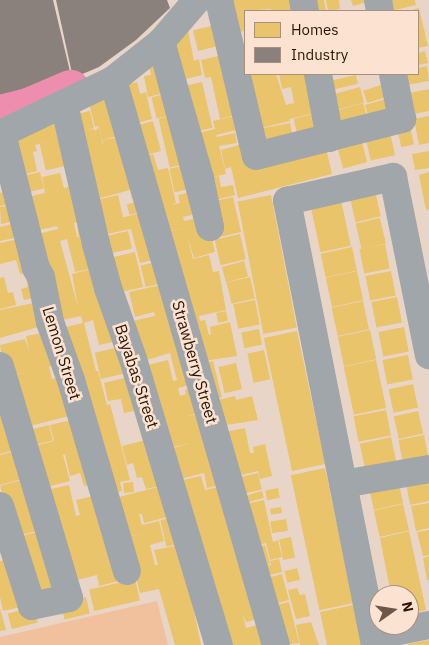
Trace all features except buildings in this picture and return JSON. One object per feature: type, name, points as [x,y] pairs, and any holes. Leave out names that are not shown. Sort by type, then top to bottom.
[{"type":"street","points":[[1,134],[114,80],[162,42],[197,0]]},
{"type":"street","points":[[219,0],[256,156],[402,119],[393,75]]},
{"type":"street","points":[[162,42],[200,178],[210,227],[169,70],[162,42]]},
{"type":"street","points":[[318,75],[330,138]]},
{"type":"street","name":"Strawberry Street","points":[[114,80],[276,645]]},
{"type":"street","name":"Bayabas Street","points":[[64,104],[108,288],[133,359],[220,645]]},
{"type":"street","name":"Lemon Street","points":[[1,134],[36,268],[41,277],[50,322],[71,380],[127,571]]},
{"type":"street","points":[[429,355],[393,177],[287,201],[374,641],[429,625]]},
{"type":"street","points":[[0,366],[69,598],[32,606],[0,506]]},
{"type":"street","points":[[343,484],[429,469]]},
{"type":"shaded area","points":[[157,601],[168,645],[0,645],[0,637]]},
{"type":"waterway","points":[[0,114],[28,107],[70,89]]}]
